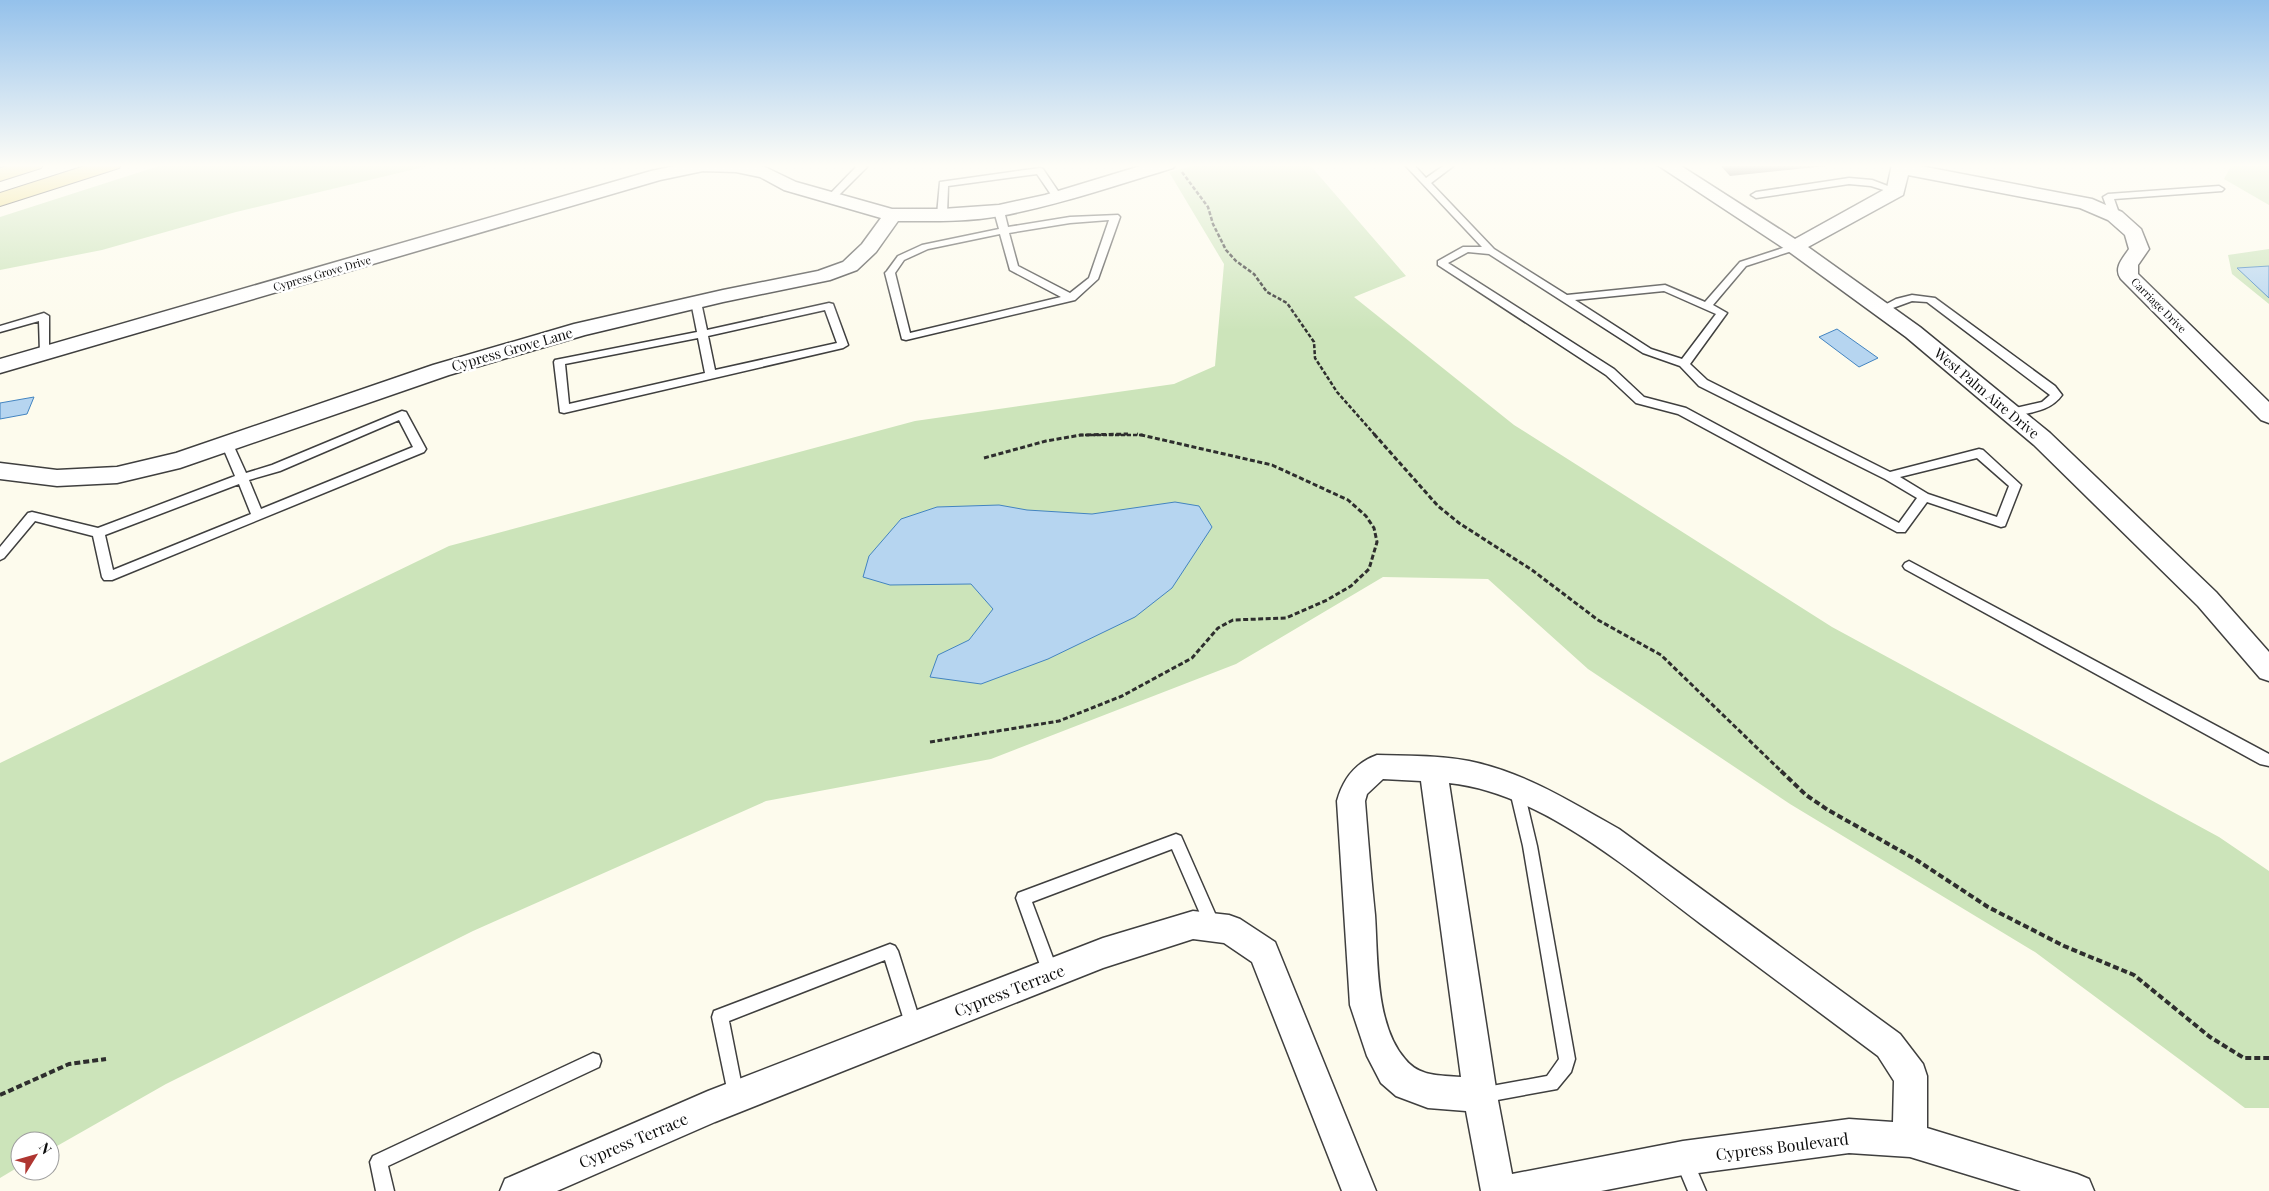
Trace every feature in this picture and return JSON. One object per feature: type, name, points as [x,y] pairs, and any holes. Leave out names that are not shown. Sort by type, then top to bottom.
[{"type":"street","name":"Cypress Grove Drive","points":[[0,366],[507,220]]},
{"type":"street","name":"Cypress Grove Lane","points":[[1,472],[57,478],[117,475],[180,460],[441,370],[581,329],[696,302],[823,276],[850,266],[869,248],[889,220]]},
{"type":"street","name":"West Palm Aire Drive","points":[[1752,220],[1795,247],[1913,332],[2042,439],[2207,599],[2269,670]]},
{"type":"street","points":[[1795,247],[1844,220]]},
{"type":"street","name":"Carriage Drive","points":[[2119,220],[2134,233],[2139,250],[2128,265],[2128,275],[2269,416]]},
{"type":"street","points":[[1480,1095],[1428,1091],[1408,1084],[1392,1070],[1378,1045],[1366,1004],[1351,801],[1356,787],[1376,767],[1433,769],[1469,773],[1516,787],[1609,838],[1889,1045],[1910,1076],[1910,1140]]},
{"type":"street","points":[[1433,769],[1480,1095],[1498,1191]]},
{"type":"street","name":"Cypress Terrace","points":[[517,1191],[736,1097],[1103,953],[1192,925],[1229,929],[1264,952],[1359,1191]]},
{"type":"street","name":"Cypress Boulevard","points":[[1512,1191],[1683,1158],[1849,1136],[1910,1140],[2078,1191]]},
{"type":"lane","points":[[1001,220],[1013,268],[1071,298]]},
{"type":"lane","points":[[1079,220],[1003,231],[925,247],[901,258],[890,273],[906,337],[1071,298],[1093,279],[1114,220]]},
{"type":"lane","points":[[1461,220],[1491,251],[1647,351],[1684,364],[1703,383],[1889,476],[1924,498],[2001,522],[2016,486],[1979,454],[1889,476]]},
{"type":"lane","points":[[1707,306],[1743,264],[1795,247]]},
{"type":"lane","points":[[1491,251],[1466,249],[1441,262],[1610,372],[1640,400],[1682,410],[1901,529],[1924,498]]},
{"type":"lane","points":[[1565,298],[1665,288],[1722,313],[1684,364]]},
{"type":"lane","points":[[1882,310],[1913,296],[1931,300],[2057,396],[2046,405],[2011,414]]},
{"type":"lane","points":[[696,302],[711,374]]},
{"type":"lane","points":[[829,306],[843,344],[711,374],[564,409],[559,362],[703,334],[829,306]]},
{"type":"lane","points":[[0,329],[44,316],[45,353]]},
{"type":"lane","points":[[0,555],[32,516],[98,534],[242,478],[276,468],[402,415],[420,449],[108,577],[98,534]]},
{"type":"lane","points":[[227,443],[258,516]]},
{"type":"lane","points":[[1909,566],[2268,762]]},
{"type":"lane","points":[[1480,1095],[1551,1083],[1565,1066],[1567,1059],[1530,846],[1516,787]]},
{"type":"lane","points":[[1050,974],[1023,898],[1176,841],[1214,928]]},
{"type":"lane","points":[[736,1097],[720,1017],[890,951],[914,1027]]},
{"type":"lane","points":[[385,1191],[379,1162],[592,1061]]},
{"type":"lane","points":[[1683,1158],[1697,1191]]},
{"type":"path","points":[[1212,220],[1226,250],[1236,261],[1254,274],[1268,292],[1288,303],[1314,342],[1315,358],[1337,392],[1410,476],[1452,517],[1532,570],[1598,620],[1661,656],[1806,794],[1828,810],[1914,859],[1988,907],[2026,927],[2134,975],[2210,1036],[2244,1058],[2269,1058]]},
{"type":"path","points":[[930,742],[1059,721],[1122,696],[1192,658],[1218,628],[1233,620],[1286,618],[1327,600],[1351,586],[1369,569],[1377,542],[1374,528],[1366,516],[1348,500],[1272,465],[1162,439],[1136,434],[1081,435],[1046,441],[984,458]]},
{"type":"path","points":[[0,1095],[69,1064],[106,1059]]},
{"type":"green space","points":[[0,220],[209,220],[102,250],[0,270]]},
{"type":"green space","points":[[1197,220],[1357,220],[1406,276],[1354,297],[1514,425],[1832,627],[2219,837],[2269,871],[2269,1108],[2245,1108],[2035,952],[1790,804],[1588,669],[1488,579],[1383,577],[1236,664],[991,759],[766,801],[473,931],[166,1084],[60,1144],[60,1131],[10,1131],[10,1172],[0,1178],[0,763],[449,546],[915,421],[1174,384],[1215,366],[1224,264]]},
{"type":"green space","points":[[2269,249],[2269,304],[2232,274],[2228,255]]},
{"type":"water","points":[[2269,266],[2269,298],[2237,268]]},
{"type":"water","points":[[1837,329],[1878,358],[1859,367],[1819,337]]},
{"type":"water","points":[[34,397],[27,414],[0,419],[0,403]]},
{"type":"water","points":[[1175,502],[1199,506],[1212,527],[1172,588],[1135,617],[1048,659],[981,684],[930,677],[938,655],[969,640],[993,609],[971,584],[890,585],[863,577],[869,556],[901,519],[937,507],[999,505],[1027,510],[1092,514]]}]
